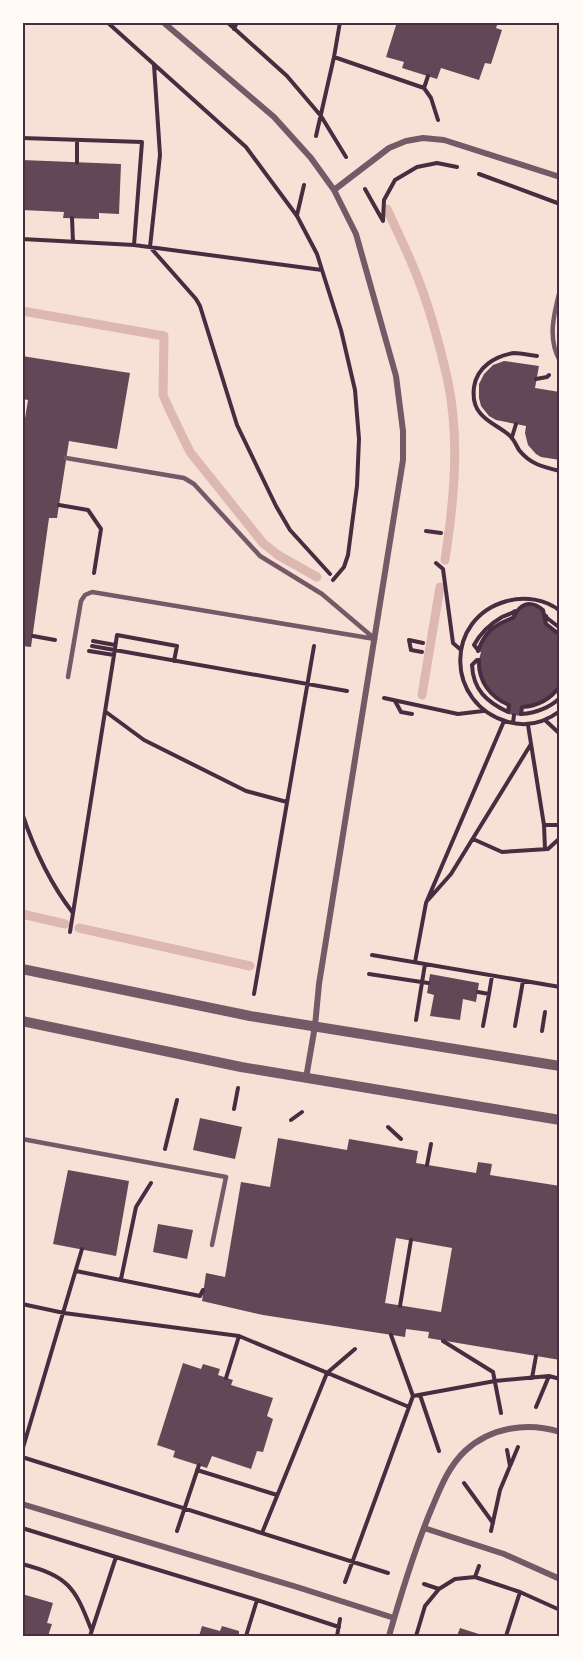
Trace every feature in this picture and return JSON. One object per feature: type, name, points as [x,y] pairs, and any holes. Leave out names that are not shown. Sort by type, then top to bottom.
[{"type":"street","points":[[163,22],[274,117],[311,159],[334,190],[356,234],[396,376],[404,431],[403,460],[305,1078]]},
{"type":"street","points":[[334,190],[389,148],[406,141],[423,138],[444,140],[560,177]]},
{"type":"street","points":[[22,969],[239,1014],[560,1066]]},
{"type":"street","points":[[22,1021],[241,1067],[560,1120]]},
{"type":"street","points":[[389,1636],[424,1528],[444,1480],[464,1452],[487,1436],[504,1430],[527,1426],[560,1432]]},
{"type":"street","points":[[22,1504],[394,1618]]},
{"type":"street","points":[[424,1528],[504,1554],[560,1579]]},
{"type":"lane","points":[[560,290],[553,325],[554,352],[560,361]]},
{"type":"lane","points":[[66,458],[184,478],[194,484],[260,556],[322,594],[375,639]]},
{"type":"lane","points":[[68,677],[81,601],[85,595],[92,592],[375,639]]},
{"type":"lane","points":[[22,1139],[226,1177],[212,1245]]},
{"type":"path","points":[[22,239],[134,245],[322,270],[297,216],[246,147],[107,22]]},
{"type":"path","points":[[234,29],[237,22]]},
{"type":"path","points":[[297,216],[340,22]]},
{"type":"path","points":[[334,57],[424,88],[434,106],[444,140]]},
{"type":"path","points":[[154,65],[160,155],[150,247],[200,306],[237,425],[276,506],[290,530],[334,579]]},
{"type":"path","points":[[424,88],[428,76]]},
{"type":"path","points":[[22,138],[142,142],[134,245]]},
{"type":"path","points":[[77,140],[77,163]]},
{"type":"path","points":[[72,218],[73,242]]},
{"type":"path","points":[[554,352],[543,357],[514,353],[496,358],[482,367],[475,381],[473,396],[479,412],[512,437],[518,449],[528,460],[559,471]]},
{"type":"path","points":[[491,423],[496,420]]},
{"type":"path","points":[[512,437],[516,424]]},
{"type":"path","points":[[59,505],[88,510],[102,529],[92,592]]},
{"type":"path","points":[[426,531],[441,533]]},
{"type":"path","points":[[436,563],[443,569],[453,643],[461,650]]},
{"type":"path","points":[[560,611],[537,600],[517,598],[497,604],[480,615],[468,631],[461,650],[460,667],[464,683],[472,698],[483,711],[498,719],[528,725],[552,717],[560,711]]},
{"type":"path","points":[[560,628],[547,618],[542,607],[536,604],[525,603],[517,608],[514,613],[489,626],[474,645],[478,651],[487,633],[513,618],[518,609],[526,604],[535,604],[543,610],[546,624],[560,635]]},
{"type":"path","points":[[70,932],[117,635],[177,646],[174,661]]},
{"type":"path","points":[[33,636],[56,640]]},
{"type":"path","points":[[422,652],[411,650],[409,640],[423,643]]},
{"type":"path","points":[[89,646],[366,694],[458,714],[483,711]]},
{"type":"path","points":[[72,649],[114,655]]},
{"type":"path","points":[[479,660],[479,672],[484,684],[493,696],[509,705],[508,712],[493,704],[480,692],[472,670],[472,665],[479,660]]},
{"type":"path","points":[[560,686],[543,702],[522,707],[521,714],[546,709],[560,698]]},
{"type":"path","points":[[395,700],[401,712],[412,714]]},
{"type":"path","points":[[106,712],[144,740],[246,791],[287,802]]},
{"type":"path","points":[[513,723],[514,715]]},
{"type":"path","points":[[544,720],[560,734]]},
{"type":"path","points":[[415,962],[426,903],[504,721]]},
{"type":"path","points":[[528,725],[545,849]]},
{"type":"path","points":[[426,903],[449,878],[531,744]]},
{"type":"path","points":[[22,813],[32,843],[45,870],[58,894],[73,914]]},
{"type":"path","points":[[543,825],[560,825]]},
{"type":"path","points":[[473,839],[502,852],[548,849],[560,838]]},
{"type":"path","points":[[372,955],[560,987]]},
{"type":"path","points":[[416,1020],[425,964]]},
{"type":"path","points":[[369,974],[428,983]]},
{"type":"path","points":[[483,1026],[492,976]]},
{"type":"path","points":[[515,1026],[523,981]]},
{"type":"path","points":[[478,992],[489,994]]},
{"type":"path","points":[[542,1031],[545,1012]]},
{"type":"path","points":[[234,1109],[238,1088]]},
{"type":"path","points":[[121,1279],[136,1207],[162,1165],[177,1100]]},
{"type":"path","points":[[291,1120],[302,1112]]},
{"type":"path","points":[[387,1127],[401,1139]]},
{"type":"path","points":[[427,1165],[431,1144]]},
{"type":"path","points":[[400,1306],[411,1240]]},
{"type":"path","points":[[22,1451],[82,1250]]},
{"type":"path","points":[[76,1271],[200,1296],[203,1290]]},
{"type":"path","points":[[22,1304],[64,1313],[239,1336],[409,1407]]},
{"type":"path","points":[[337,1636],[345,1581],[413,1396],[391,1335]]},
{"type":"path","points":[[226,1377],[239,1336]]},
{"type":"path","points":[[443,1341],[493,1372],[510,1466]]},
{"type":"path","points":[[262,1533],[327,1373],[355,1349]]},
{"type":"path","points":[[532,1378],[536,1356]]},
{"type":"path","points":[[413,1396],[495,1381],[549,1377],[560,1379]]},
{"type":"path","points":[[22,1457],[439,1589]]},
{"type":"path","points":[[192,1487],[198,1468],[277,1495]]},
{"type":"path","points":[[502,1485],[507,1474]]},
{"type":"path","points":[[22,1528],[339,1627]]},
{"type":"path","points":[[90,1636],[116,1557]]},
{"type":"path","points":[[22,1564],[40,1569],[65,1581],[82,1605],[92,1631]]},
{"type":"path","points":[[416,1636],[425,1606],[439,1589],[455,1579],[475,1577],[560,1610]]},
{"type":"path","points":[[506,1636],[520,1593]]},
{"type":"path","points":[[246,1636],[257,1600]]},
{"type":"building","points":[[397,22],[498,22],[496,28],[502,30],[491,64],[485,63],[479,80],[441,68],[437,79],[402,68],[404,62],[386,57]]},
{"type":"building","points":[[22,160],[121,164],[119,214],[99,213],[99,219],[63,218],[64,212],[22,210]]},
{"type":"building","points":[[22,356],[130,373],[117,449],[69,441],[57,518],[49,518],[31,647],[22,646],[22,437],[28,400],[22,399]]},
{"type":"building","points":[[504,361],[539,366],[535,388],[560,392],[560,460],[536,454],[528,445],[526,426],[496,420],[489,416],[481,406],[479,384],[484,374],[493,365]]},
{"type":"building","points":[[526,604],[543,610],[546,624],[560,635],[560,686],[549,698],[522,707],[521,716],[508,714],[509,705],[502,702],[484,684],[479,660],[481,652],[478,651],[487,633],[513,618]]},
{"type":"building","points":[[430,974],[479,983],[476,1002],[463,999],[460,1020],[430,1016],[434,995],[427,993]]},
{"type":"building","points":[[200,1118],[242,1127],[235,1159],[193,1150]]},
{"type":"building","points":[[278,1138],[347,1150],[349,1139],[418,1151],[416,1163],[476,1173],[478,1162],[492,1164],[490,1175],[560,1186],[560,1360],[428,1338],[429,1332],[406,1329],[405,1337],[263,1315],[202,1301],[206,1273],[225,1277],[241,1182],[270,1187]],"holes":[[[396,1238],[452,1248],[441,1312],[385,1303]]]},
{"type":"building","points":[[68,1170],[129,1181],[116,1256],[53,1244]]},
{"type":"building","points":[[158,1224],[193,1230],[187,1259],[153,1252]]},
{"type":"building","points":[[183,1363],[201,1369],[203,1364],[220,1369],[218,1375],[233,1380],[231,1385],[273,1398],[267,1416],[273,1419],[263,1452],[257,1451],[251,1469],[212,1456],[207,1468],[173,1457],[175,1451],[157,1445]]},
{"type":"building","points":[[22,1594],[53,1603],[47,1623],[52,1624],[48,1636],[22,1636]]},
{"type":"building","points":[[202,1626],[220,1631],[222,1626],[239,1631],[239,1636],[199,1636]]},
{"type":"building","points":[[460,1628],[485,1636],[457,1636]]},
{"type":"waterway","points":[[387,209],[414,267],[426,301],[442,355],[452,404],[454,471],[445,560]]},
{"type":"waterway","points":[[22,311],[164,336],[163,395],[190,452],[263,543],[278,555],[317,577]]},
{"type":"waterway","points":[[422,695],[440,587]]},
{"type":"waterway","points":[[22,914],[65,924]]},
{"type":"waterway","points":[[79,928],[250,966]]}]
